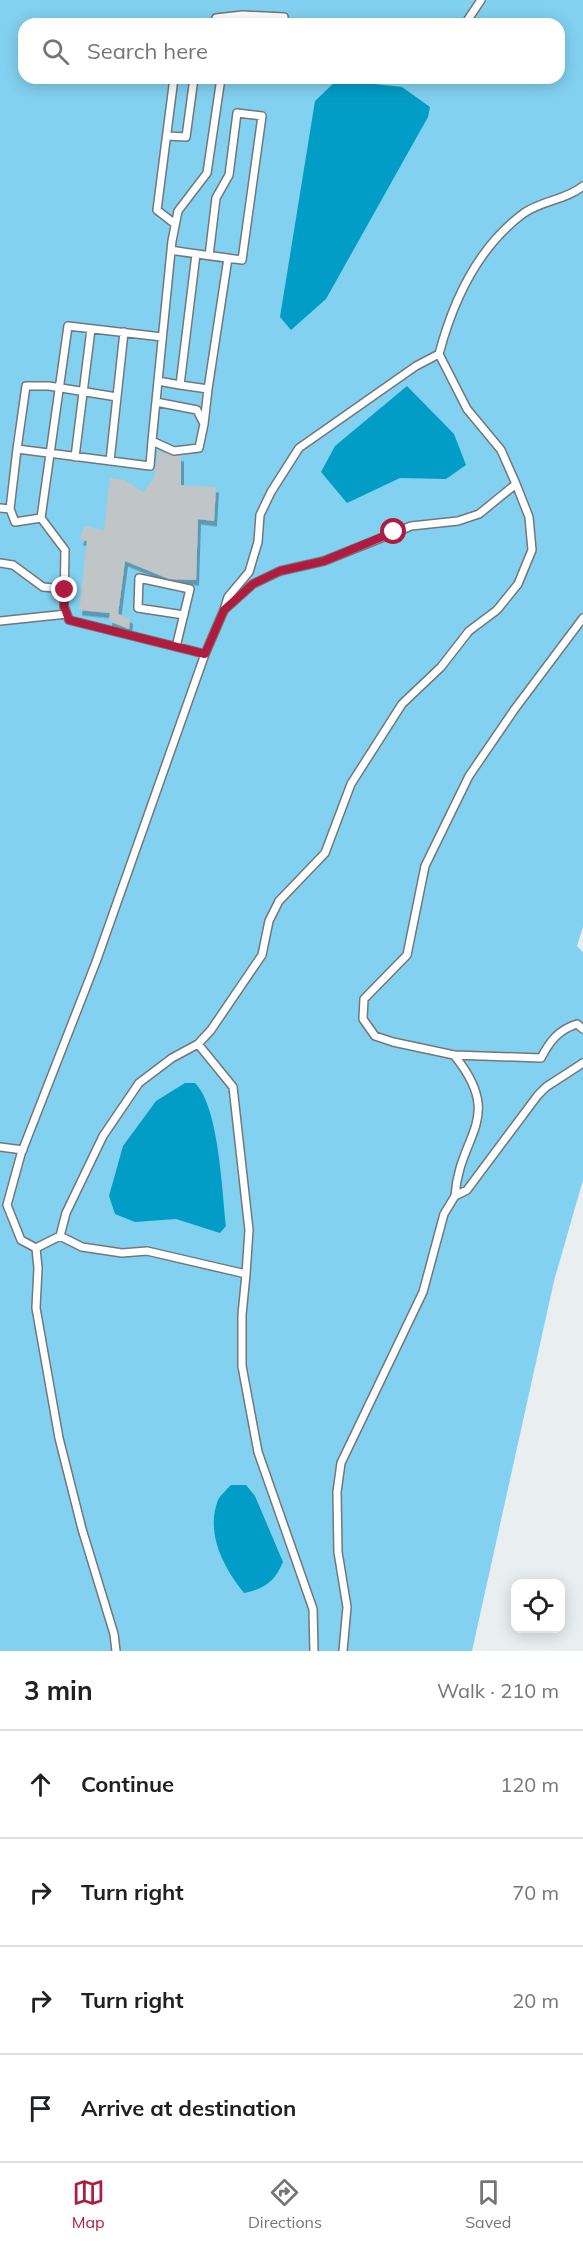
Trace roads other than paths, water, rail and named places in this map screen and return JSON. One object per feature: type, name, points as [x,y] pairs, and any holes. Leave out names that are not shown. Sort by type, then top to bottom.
[{"type":"lane","points":[[469,18],[481,0]]},
{"type":"lane","points":[[216,18],[243,15],[285,18]]},
{"type":"lane","points":[[173,84],[157,210],[175,224]]},
{"type":"lane","points":[[167,136],[186,137],[193,84]]},
{"type":"lane","points":[[17,449],[150,466],[175,224],[178,211],[207,173],[220,84]]},
{"type":"lane","points":[[171,250],[209,256],[242,260],[262,116],[237,113],[229,175],[216,198],[209,256]]},
{"type":"lane","points":[[36,1248],[60,1236],[66,1213],[103,1136],[139,1083],[172,1058],[198,1044],[212,1030],[262,955],[269,921],[279,901],[325,853],[351,784],[402,704],[441,667],[469,632],[497,610],[518,584],[532,550],[529,517],[501,450],[467,409],[439,354],[447,324],[468,276],[496,241],[524,214],[544,202],[574,194],[583,186]]},
{"type":"lane","points":[[180,385],[196,254]]},
{"type":"lane","points":[[152,441],[174,451],[199,448],[228,258]]},
{"type":"lane","points":[[162,337],[68,326],[41,518],[65,550],[64,606],[69,620],[205,654]]},
{"type":"lane","points":[[75,457],[91,328]]},
{"type":"lane","points":[[110,461],[124,332]]},
{"type":"lane","points":[[36,1248],[21,1239],[7,1205],[23,1150],[96,962],[205,654],[228,597],[249,572],[258,542],[260,515],[271,492],[299,448],[416,366],[439,354]]},
{"type":"lane","points":[[158,381],[208,389]]},
{"type":"lane","points":[[41,518],[15,522],[10,509],[26,386],[59,388],[117,397]]},
{"type":"lane","points":[[156,402],[196,410],[204,424]]},
{"type":"lane","points":[[223,613],[253,584],[280,571],[324,561],[411,526],[459,521],[479,514],[516,484]]},
{"type":"lane","points":[[0,508],[10,509]]},
{"type":"lane","points":[[0,563],[13,565],[43,587],[65,590]]},
{"type":"lane","points":[[176,647],[190,589],[139,578],[138,608],[183,615]]},
{"type":"lane","points":[[0,621],[67,614]]},
{"type":"lane","points":[[583,618],[514,710],[469,776],[425,866],[407,955],[364,999],[363,1019],[375,1036],[454,1055],[541,1058],[553,1037],[566,1028],[577,1024],[583,1029]]},
{"type":"lane","points":[[198,1044],[233,1087],[249,1230],[242,1315],[242,1366],[258,1452],[313,1609],[314,1651]]},
{"type":"lane","points":[[343,1651],[347,1607],[338,1552],[337,1492],[341,1463],[423,1292],[444,1214],[455,1196],[456,1180],[478,1124],[476,1091],[470,1074],[454,1055]]},
{"type":"lane","points":[[455,1196],[467,1190],[546,1087],[583,1063]]},
{"type":"lane","points":[[0,1147],[23,1150]]},
{"type":"lane","points":[[60,1236],[82,1247],[122,1253],[147,1251],[246,1274]]},
{"type":"lane","points":[[36,1248],[38,1268],[36,1308],[59,1438],[82,1529],[114,1634],[116,1651]]}]
